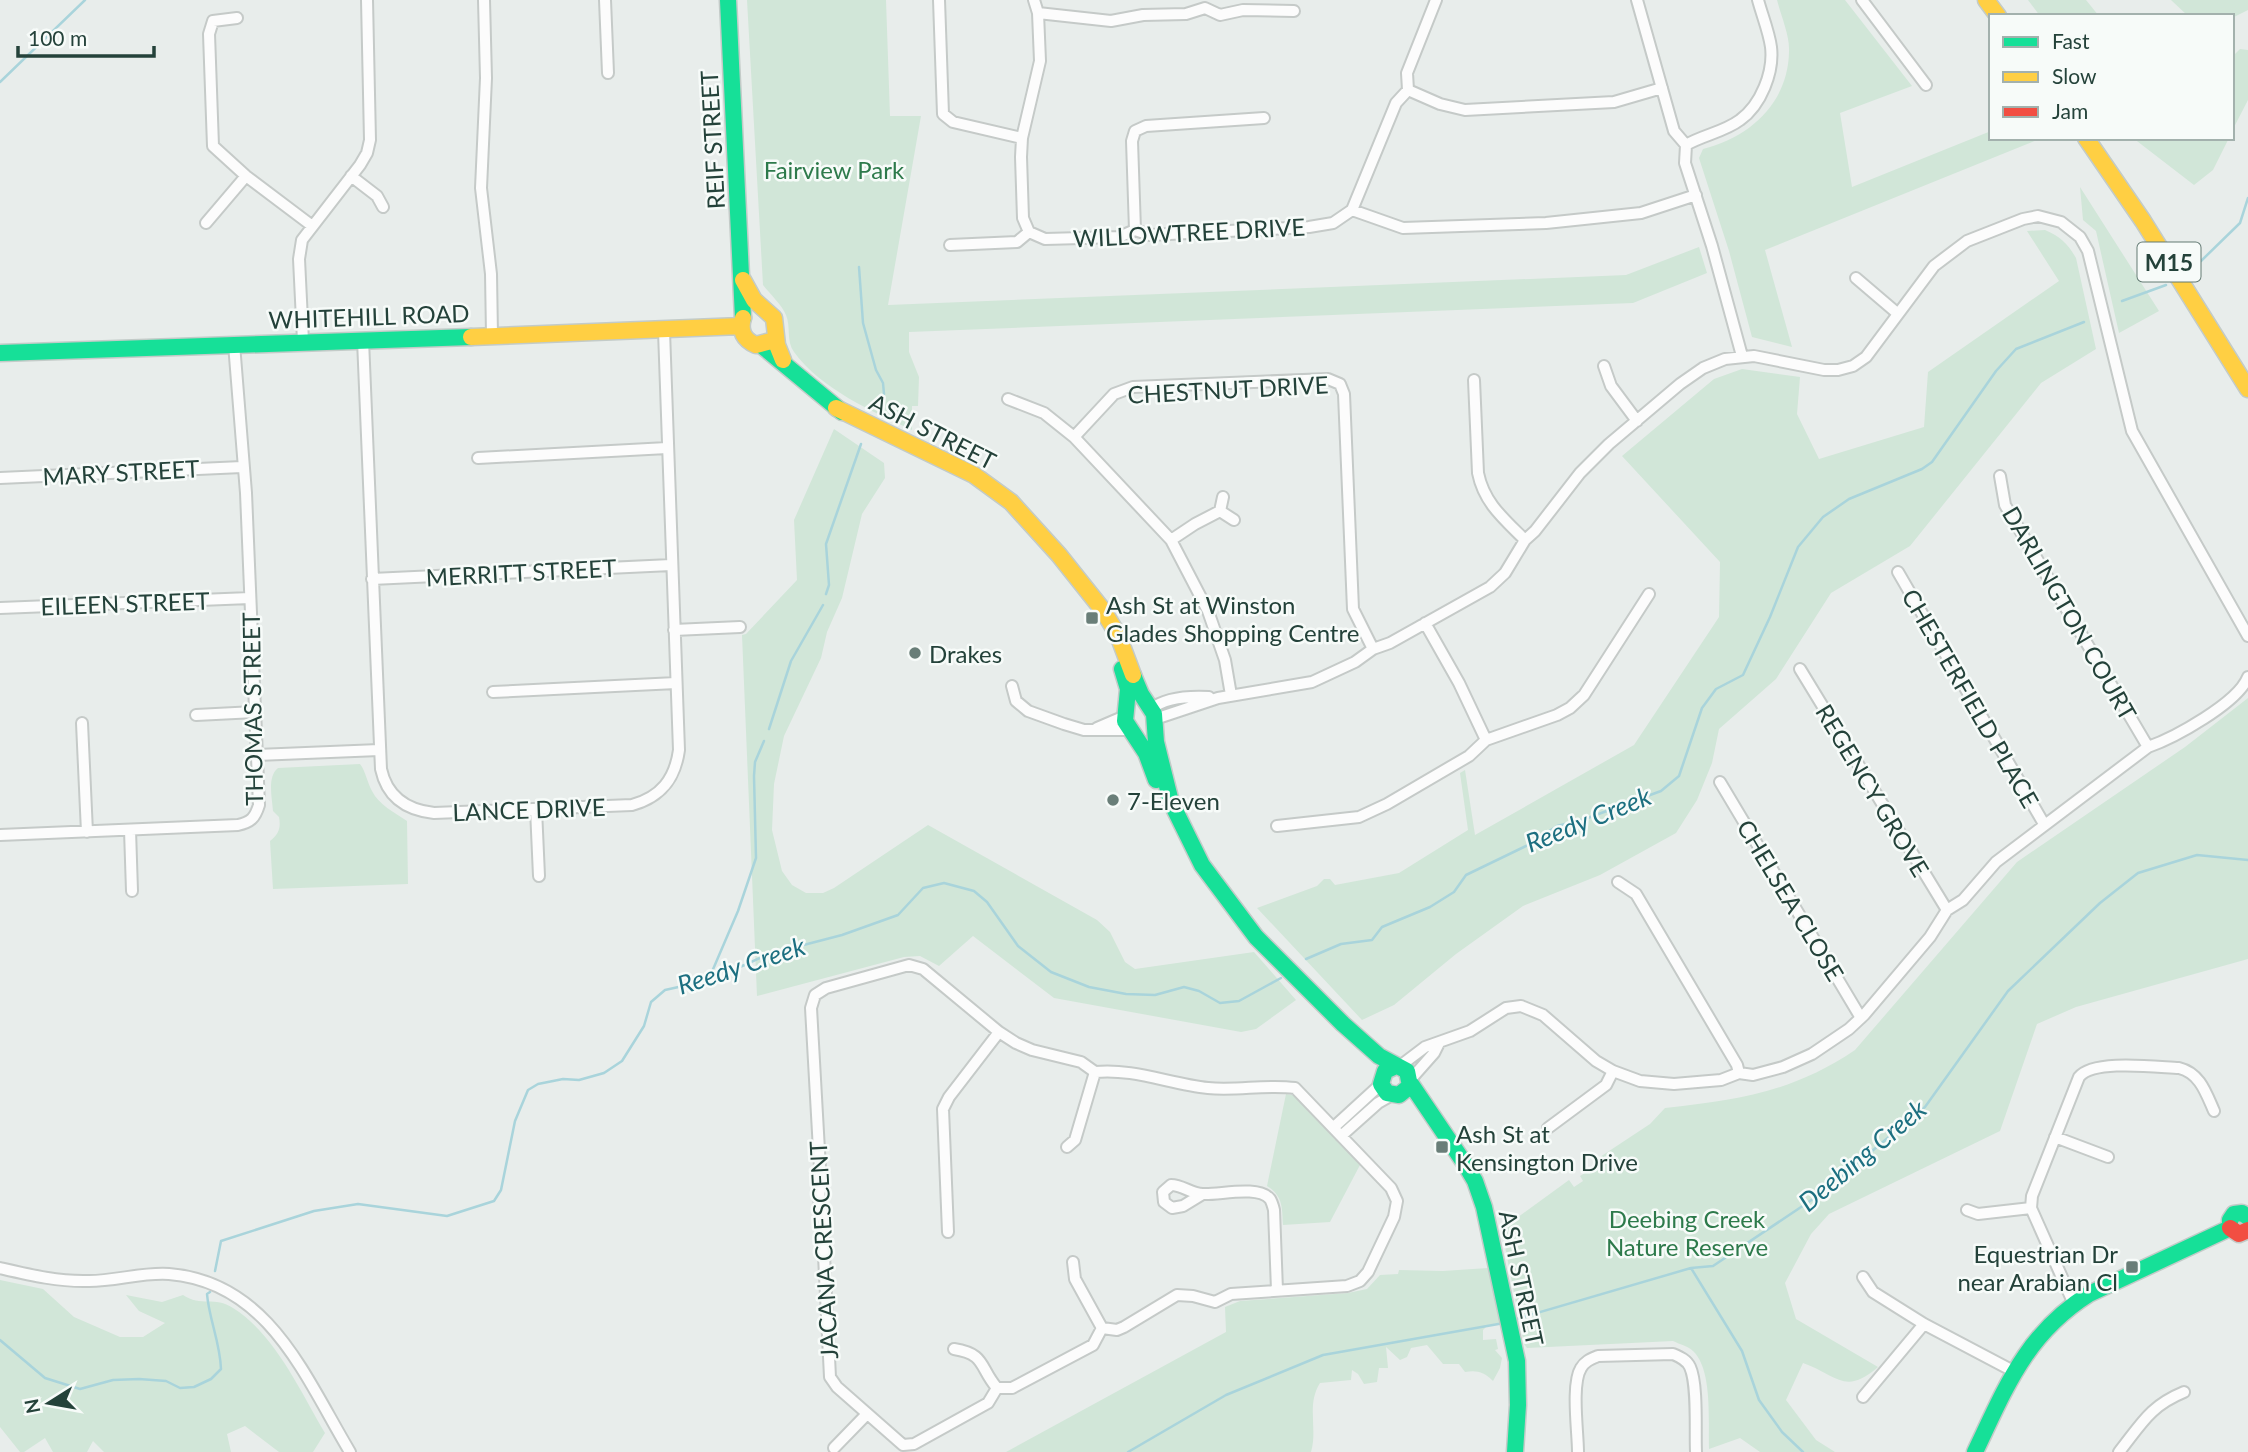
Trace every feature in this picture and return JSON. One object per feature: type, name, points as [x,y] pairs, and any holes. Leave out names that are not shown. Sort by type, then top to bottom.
[{"type":"main road","name":"REIF STREET","points":[[728,0],[742,322]]},
{"type":"main road","name":"M15","points":[[2087,140],[2143,221],[2248,389]]},
{"type":"main road","points":[[742,278],[754,300],[776,323],[777,345],[783,360]]},
{"type":"main road","points":[[767,311],[751,310],[742,322],[746,340],[761,345],[770,341],[776,333]]},
{"type":"main road","name":"WHITEHILL ROAD","points":[[0,353],[664,331],[742,322]]},
{"type":"main road","name":"ASH STREET","points":[[761,345],[783,360],[836,408],[978,487],[1035,529],[1102,609],[1118,635],[1152,715],[1171,802],[1202,865]]},
{"type":"main road","name":"ASH STREET","points":[[1084,588],[1121,663],[1128,690],[1129,722],[1146,753],[1170,819],[1185,848],[1202,865],[1256,937],[1343,1024],[1379,1056],[1398,1066]]},
{"type":"main road","points":[[1139,704],[1152,715],[1147,731],[1129,722],[1139,704]]},
{"type":"main road","name":"ASH STREET","points":[[1343,1024],[1396,1086],[1439,1125],[1475,1181],[1492,1238],[1513,1338],[1519,1383],[1515,1452]]},
{"type":"main road","points":[[1396,1086],[1385,1071],[1398,1066]]},
{"type":"main road","points":[[1975,1452],[2034,1339],[2073,1302],[2244,1230]]},
{"type":"street","points":[[303,341],[299,259],[302,240],[367,153],[370,140],[367,0]]},
{"type":"street","points":[[484,0],[486,78],[481,188],[491,274],[492,335]]},
{"type":"street","points":[[606,0],[608,73]]},
{"type":"street","points":[[939,0],[943,114],[953,122],[1022,138]]},
{"type":"street","points":[[950,245],[1017,242],[1029,232],[1023,218],[1022,138],[1040,61],[1038,13],[1034,0]]},
{"type":"street","points":[[1436,0],[1406,73],[1408,90],[1396,103],[1352,210],[1403,228],[1546,223],[1641,213],[1696,195]]},
{"type":"street","points":[[1637,0],[1674,131],[1686,145],[1685,163],[1742,356]]},
{"type":"street","points":[[1686,145],[1741,120],[1760,97],[1769,74],[1771,48],[1758,0]]},
{"type":"street","points":[[1862,0],[1926,85]]},
{"type":"street","points":[[1038,13],[1111,22],[1143,15],[1186,14],[1205,8],[1220,15],[1244,10],[1294,11]]},
{"type":"street","points":[[237,18],[212,21],[209,34],[212,140],[216,151],[312,225]]},
{"type":"street","points":[[1408,90],[1440,104],[1465,110],[1614,102],[1662,88]]},
{"type":"street","points":[[1135,230],[1132,141],[1135,131],[1146,126],[1264,118]]},
{"type":"street","points":[[206,223],[246,176]]},
{"type":"street","points":[[351,176],[377,196],[383,207]]},
{"type":"street","name":"WILLOWTREE DRIVE","points":[[1029,232],[1045,239],[1119,237],[1135,230],[1150,235],[1276,230],[1333,223],[1352,210]]},
{"type":"street","points":[[1152,715],[1160,703],[1181,698],[1218,698],[1311,682],[1355,662],[1373,649],[1425,624],[1490,587],[1506,573],[1525,540],[1580,473],[1680,384],[1703,368],[1742,356],[1768,357],[1810,367],[1838,370],[1853,366],[1866,358],[1934,266],[1967,241],[2023,219],[2038,216],[2061,222],[2073,229],[2088,251],[2132,430],[2248,636]]},
{"type":"street","points":[[1856,278],[1898,313]]},
{"type":"street","name":"LANCE DRIVE","points":[[363,340],[379,750],[383,781],[399,802],[409,808],[434,813],[632,804],[654,796],[672,778],[679,750],[664,331]]},
{"type":"street","name":"THOMAS STREET","points":[[0,835],[257,823],[259,805],[246,493],[234,345]]},
{"type":"street","points":[[1604,366],[1611,386],[1637,421]]},
{"type":"street","name":"CHESTNUT DRIVE","points":[[1074,438],[1114,394],[1133,387],[1328,379],[1340,384],[1344,394],[1353,610],[1373,649]]},
{"type":"street","points":[[1474,380],[1481,488],[1490,505],[1525,540]]},
{"type":"street","points":[[1008,399],[1044,413],[1074,438],[1171,540],[1208,611],[1225,660],[1231,695]]},
{"type":"street","points":[[478,458],[667,448]]},
{"type":"street","name":"MARY STREET","points":[[0,478],[242,467]]},
{"type":"street","name":"DARLINGTON COURT","points":[[2000,476],[2005,505],[2148,747]]},
{"type":"street","points":[[1220,511],[1223,497]]},
{"type":"street","points":[[1171,540],[1220,511]]},
{"type":"street","points":[[1220,511],[1234,520]]},
{"type":"street","name":"MERRITT STREET","points":[[372,579],[671,565]]},
{"type":"street","name":"CHESTERFIELD PLACE","points":[[1898,572],[2044,824]]},
{"type":"street","points":[[1277,826],[1359,817],[1387,804],[1469,756],[1486,740],[1570,708],[1584,695],[1649,594]]},
{"type":"street","name":"EILEEN STREET","points":[[0,608],[250,598]]},
{"type":"street","points":[[1425,624],[1459,683],[1486,740]]},
{"type":"street","points":[[674,630],[740,627]]},
{"type":"street","name":"REGENCY GROVE","points":[[1800,669],[1948,910]]},
{"type":"street","points":[[1398,1066],[1425,1047],[1470,1031],[1506,1008],[1521,1006],[1543,1015],[1596,1061],[1613,1072],[1640,1081],[1674,1084],[1721,1080],[1739,1073],[1753,1075],[1783,1067],[1812,1054],[1831,1043],[1861,1018],[1930,937],[1948,910],[1963,900],[1996,862],[2148,747],[2167,741],[2234,698],[2248,677]]},
{"type":"street","points":[[493,692],[676,683]]},
{"type":"street","points":[[1012,686],[1016,701],[1028,711],[1076,728],[1094,730],[1129,722]]},
{"type":"street","points":[[197,715],[255,712]]},
{"type":"street","points":[[82,723],[87,832]]},
{"type":"street","points":[[257,755],[379,750]]},
{"type":"street","name":"CHELSEA CLOSE","points":[[1720,782],[1861,1018]]},
{"type":"street","points":[[536,808],[539,876]]},
{"type":"street","points":[[130,830],[132,891]]},
{"type":"street","points":[[1618,882],[1636,894],[1737,1065],[1739,1073]]},
{"type":"street","name":"JACANA CRESCENT","points":[[909,965],[923,970],[999,1032],[1032,1050],[1081,1062],[1095,1072],[1113,1070],[1207,1088],[1295,1088],[1391,1188],[1397,1201],[1394,1217],[1368,1272],[1360,1281],[1347,1286],[1231,1294],[1215,1302],[1177,1295],[1124,1327],[1117,1330],[1102,1328],[1093,1345],[1012,1388],[997,1388],[988,1402],[914,1444],[903,1445],[837,1387],[830,1377],[828,1367],[822,1235],[826,1221],[817,1201],[821,1186],[811,1007],[816,995],[826,988],[909,965]]},
{"type":"street","points":[[948,1232],[943,1109],[948,1097],[999,1032]]},
{"type":"street","points":[[1337,1131],[1378,1103],[1434,1053],[1439,1043]]},
{"type":"street","points":[[2073,1302],[2031,1208],[2032,1196],[2084,1070],[2098,1066],[2190,1070],[2202,1086],[2214,1111]]},
{"type":"street","points":[[1067,1147],[1075,1140],[1095,1072]]},
{"type":"street","points":[[1548,1129],[1605,1085],[1613,1072]]},
{"type":"street","points":[[2055,1137],[2108,1157]]},
{"type":"street","points":[[1201,1195],[1259,1192],[1270,1199],[1274,1210],[1277,1290]]},
{"type":"street","points":[[1966,1210],[1978,1214],[2031,1208]]},
{"type":"street","points":[[1073,1262],[1075,1279],[1102,1328]]},
{"type":"street","points":[[0,1268],[44,1278],[87,1282],[168,1274],[215,1284],[232,1293],[265,1318],[283,1340],[350,1452]]},
{"type":"street","points":[[1863,1277],[1873,1293],[1924,1324],[2015,1372]]},
{"type":"street","points":[[1863,1397],[1924,1324]]},
{"type":"street","points":[[954,1349],[971,1352],[997,1388]]},
{"type":"street","points":[[1578,1452],[1576,1381],[1579,1370],[1588,1360],[1598,1356],[1673,1354],[1684,1359],[1692,1374],[1696,1452]]},
{"type":"street","points":[[2119,1452],[2154,1408],[2164,1400],[2185,1392]]},
{"type":"street","points":[[834,1448],[867,1415]]},
{"type":"green space","name":"Fairview Park","points":[[747,0],[886,0],[890,116],[921,116],[888,305],[1626,275],[1699,247],[1707,273],[1633,303],[909,332],[909,352],[919,377],[918,406],[912,406],[912,430],[848,398],[805,365],[792,348],[784,311],[763,285]]},
{"type":"green space","points":[[1777,0],[1845,0],[1912,86],[1840,113],[1852,187],[1989,132],[1989,140],[2037,140],[1765,250],[1792,347],[1752,337],[1729,251],[1699,158],[1703,149],[1736,136],[1751,126],[1774,102],[1787,70],[1787,33]]},
{"type":"green space","points":[[2028,0],[2086,0],[2097,14],[2038,14]]},
{"type":"green space","points":[[2171,0],[2248,0],[2248,10],[2234,17],[2234,14],[2186,14]]},
{"type":"green space","points":[[2240,49],[2248,50],[2248,100],[2234,127],[2234,55]]},
{"type":"green space","points":[[2136,140],[2228,140],[2213,170],[2194,185]]},
{"type":"green space","points":[[2080,187],[2159,311],[2119,333],[2096,231],[2083,220]]},
{"type":"green space","points":[[2045,230],[2064,241],[2076,258],[2096,349],[2041,383],[1910,546],[1831,593],[1776,679],[1719,729],[1712,763],[1697,800],[1676,833],[1600,875],[1523,906],[1456,954],[1394,1005],[1362,1020],[1257,908],[1317,886],[1324,879],[1330,879],[1335,885],[1399,873],[1468,830],[1460,773],[1465,770],[1475,835],[1634,745],[1719,617],[1720,562],[1622,456],[1714,379],[1742,369],[1800,377],[1797,414],[1819,459],[1924,427],[1928,372],[2059,281],[2027,231]]},
{"type":"green space","points":[[834,429],[884,463],[885,478],[862,514],[842,598],[827,632],[821,658],[784,736],[774,784],[772,830],[782,871],[792,885],[806,893],[823,893],[928,825],[1097,920],[1110,932],[1125,962],[1135,969],[1254,952],[1296,1000],[1256,1029],[1241,1032],[1054,998],[973,936],[939,966],[920,956],[904,957],[757,996],[742,635],[746,634],[797,580],[794,520]]},
{"type":"green space","name":"Deebing Creek Nature Reserve","points":[[2248,698],[2248,959],[2076,1007],[2037,1024],[2000,1131],[1829,1214],[1811,1234],[1785,1283],[1796,1319],[1878,1367],[1867,1376],[1849,1382],[1803,1363],[1786,1400],[1816,1440],[1835,1452],[1760,1452],[1740,1438],[1709,1449],[1708,1397],[1704,1371],[1693,1351],[1673,1341],[1527,1348],[1502,1231],[1514,1220],[1569,1180],[1574,1187],[1583,1181],[1580,1176],[1601,1163],[1600,1157],[1650,1124],[1665,1108],[1741,1097],[1787,1085],[1855,1050],[2017,862],[2185,747]]},
{"type":"green space","points":[[360,764],[379,800],[407,821],[408,884],[273,889],[270,841],[279,830],[280,824],[279,817],[273,811],[271,782],[275,772],[278,768]]},
{"type":"green space","points":[[1286,1094],[1298,1096],[1360,1165],[1330,1222],[1283,1225],[1279,1198],[1267,1186]]},
{"type":"green space","points":[[1488,1268],[1500,1323],[1488,1325],[1483,1330],[1483,1340],[1496,1339],[1498,1349],[1495,1350],[1502,1358],[1493,1381],[1480,1372],[1465,1372],[1459,1364],[1443,1364],[1427,1345],[1411,1348],[1407,1357],[1400,1360],[1386,1347],[1388,1368],[1379,1368],[1377,1382],[1364,1384],[1352,1370],[1351,1380],[1320,1383],[1314,1400],[1311,1452],[1006,1452],[1226,1332],[1225,1307],[1240,1301],[1348,1293],[1367,1289],[1380,1275],[1398,1274],[1399,1270]]},
{"type":"green space","points":[[0,1280],[43,1289],[74,1317],[120,1337],[143,1337],[165,1323],[139,1311],[126,1295],[162,1302],[183,1295],[190,1299],[226,1304],[248,1319],[274,1348],[325,1433],[313,1452],[279,1452],[245,1426],[227,1434],[231,1452],[104,1452],[93,1441],[87,1452],[53,1452],[45,1438],[20,1452],[0,1427]]},
{"type":"waterway","points":[[0,82],[85,0]]},
{"type":"waterway","name":"Reedy Creek","points":[[2201,261],[2240,223],[2248,198]]},
{"type":"waterway","points":[[859,267],[863,323],[876,370],[883,383],[884,394],[879,410]]},
{"type":"waterway","name":"Reedy Creek","points":[[2122,301],[2166,285]]},
{"type":"waterway","name":"Reedy Creek","points":[[1306,959],[1341,944],[1372,940],[1382,927],[1430,907],[1454,892],[1466,875],[1526,846],[1557,826],[1585,819],[1661,791],[1679,776],[1702,708],[1716,689],[1743,675],[1798,547],[1823,517],[1849,499],[1922,469],[1932,462],[1996,371],[2016,349],[2084,322]]},
{"type":"waterway","points":[[826,594],[829,585],[826,544],[861,444]]},
{"type":"waterway","points":[[769,729],[791,661],[823,605]]},
{"type":"waterway","points":[[711,974],[738,911],[756,858],[754,776],[755,762],[764,741]]},
{"type":"waterway","name":"Deebing Creek","points":[[1513,1320],[1691,1268],[1713,1266],[1819,1195],[1925,1107],[2008,991],[2100,903],[2138,873],[2197,855],[2248,860]]},
{"type":"waterway","name":"Reedy Creek","points":[[215,1271],[221,1241],[314,1211],[358,1204],[447,1216],[494,1201],[501,1190],[515,1121],[528,1090],[538,1084],[563,1079],[579,1080],[604,1073],[622,1061],[644,1026],[651,1002],[665,990],[692,984],[711,974],[740,967],[769,954],[842,935],[898,915],[923,888],[944,883],[974,891],[987,902],[1018,946],[1051,972],[1089,987],[1126,994],[1155,995],[1184,987],[1199,991],[1220,1003],[1239,1001],[1281,978]]},
{"type":"waterway","points":[[1691,1268],[1742,1351],[1759,1400],[1782,1432],[1803,1452]]},
{"type":"waterway","name":"Reedy Creek","points":[[0,1340],[45,1378],[80,1389],[113,1380],[139,1379],[166,1381],[180,1388],[194,1387],[211,1379],[221,1369],[208,1303],[207,1294],[210,1292]]},
{"type":"waterway","name":"Deebing Creek","points":[[1128,1452],[1226,1395],[1323,1355],[1504,1323]]},
{"type":"traffic: fast","points":[[728,0],[743,318]]},
{"type":"traffic: fast","points":[[0,353],[471,337]]},
{"type":"traffic: fast","points":[[761,345],[842,412]]},
{"type":"traffic: fast","points":[[1122,669],[1128,689],[1125,721],[1146,753],[1156,780]]},
{"type":"traffic: fast","points":[[1133,675],[1154,714],[1156,742],[1171,802],[1202,865],[1256,937],[1379,1056],[1407,1071],[1410,1086],[1399,1095],[1387,1093],[1381,1084],[1385,1071],[1396,1066]]},
{"type":"traffic: fast","points":[[1411,1084],[1465,1164],[1475,1181],[1484,1207],[1517,1361],[1515,1452]]},
{"type":"traffic: fast","points":[[2230,1228],[2230,1220],[2234,1214],[2242,1213],[2248,1217]]},
{"type":"traffic: fast","points":[[1975,1452],[2020,1364],[2033,1344],[2067,1310],[2089,1294],[2230,1228]]},
{"type":"traffic: slow","points":[[1986,0],[1996,14]]},
{"type":"traffic: slow","points":[[2087,140],[2143,221],[2248,389]]},
{"type":"traffic: slow","points":[[743,280],[754,300],[774,318],[777,345],[783,360]]},
{"type":"traffic: slow","points":[[743,318],[742,331],[748,340],[756,345],[771,341]]},
{"type":"traffic: slow","points":[[471,337],[741,326]]},
{"type":"traffic: slow","points":[[836,408],[974,475],[1011,502],[1059,555],[1102,609],[1118,635],[1133,675]]},
{"type":"traffic: jam","points":[[2230,1228],[2239,1234],[2248,1230]]},
{"type":"place","name":"Ash St at Winston Glades Shopping Centre","points":[[1092,618]]},
{"type":"place","name":"Drakes","points":[[915,653]]},
{"type":"place","name":"7-Eleven","points":[[1113,800]]},
{"type":"place","name":"Ash St at Kensington Drive","points":[[1442,1147]]},
{"type":"place","name":"Equestrian Dr near Arabian Cl","points":[[2132,1267]]}]
